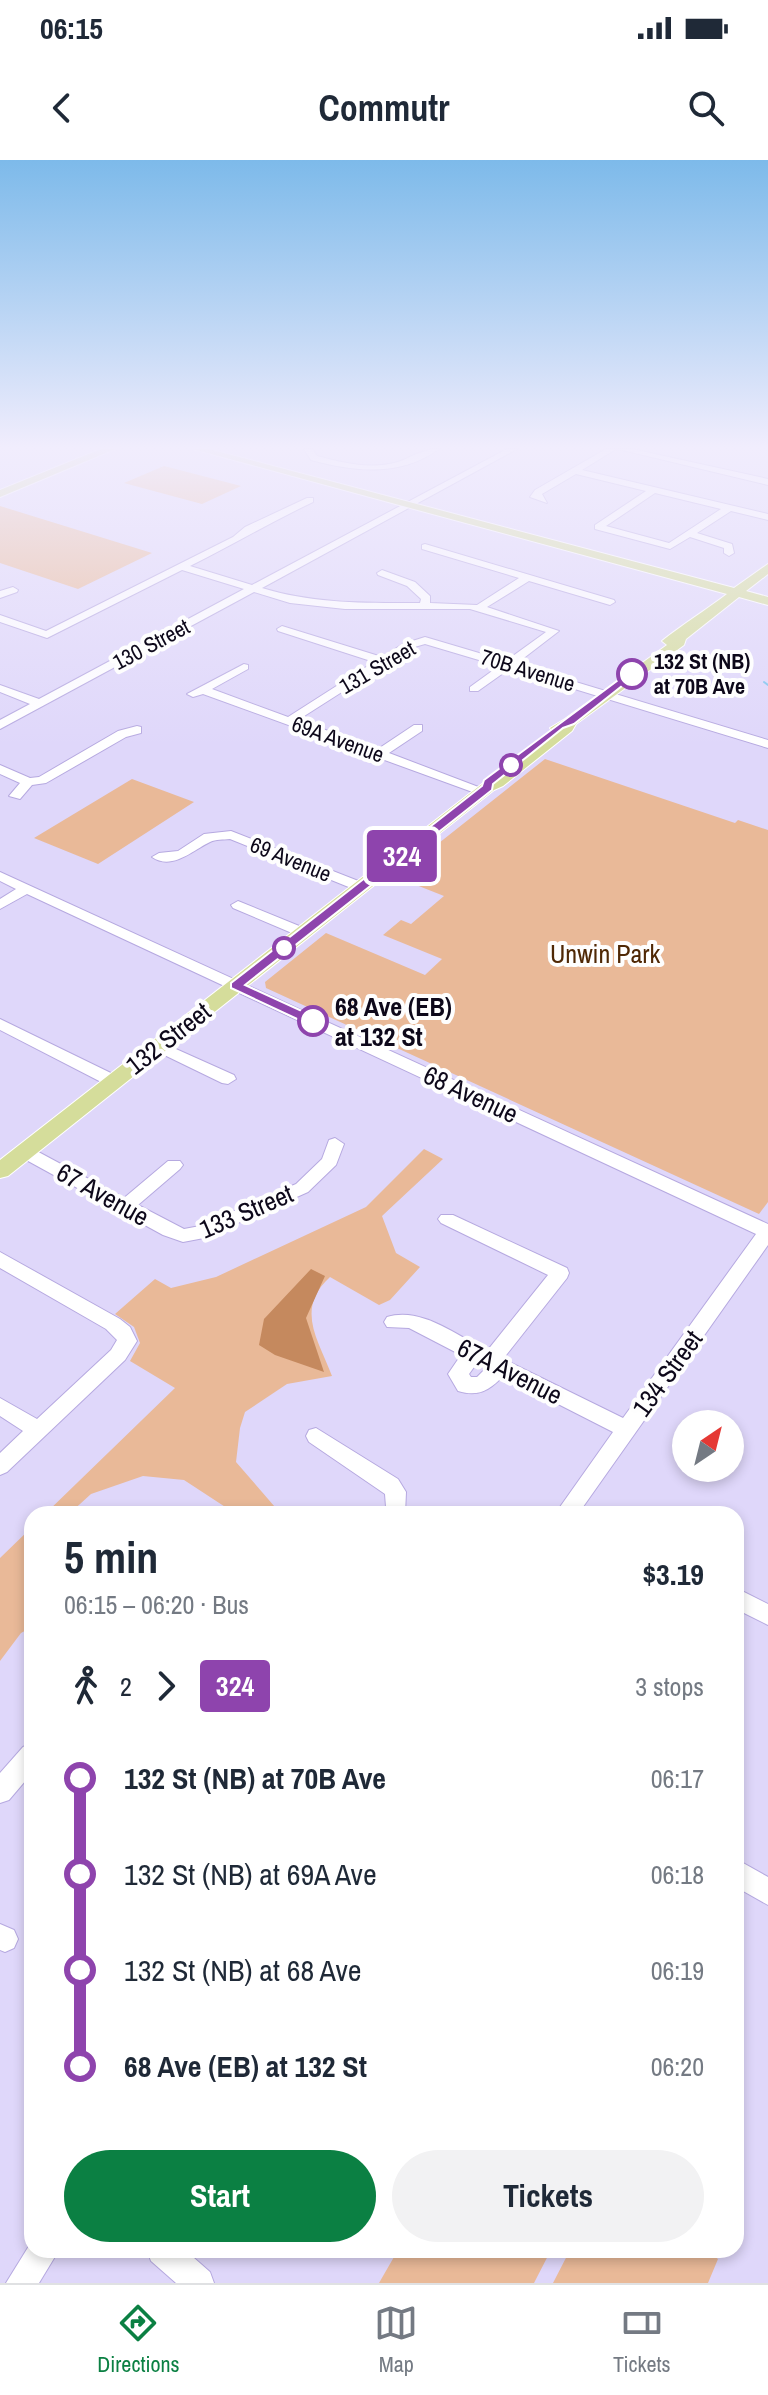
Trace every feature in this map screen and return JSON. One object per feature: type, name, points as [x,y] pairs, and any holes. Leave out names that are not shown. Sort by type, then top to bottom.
[{"type":"main road","points":[[579,548],[768,599]]},
{"type":"main road","name":"132 Street","points":[[0,1171],[485,789],[495,785],[567,728],[570,722],[679,642],[680,637],[768,568]]},
{"type":"street","points":[[199,548],[212,551]]},
{"type":"street","points":[[0,618],[47,635],[217,548]]},
{"type":"street","name":"130 Street","points":[[0,725],[329,548]]},
{"type":"street","points":[[428,548],[610,602]]},
{"type":"street","points":[[729,548],[729,553]]},
{"type":"street","points":[[181,567],[290,600],[336,605],[479,608],[554,631],[474,689]]},
{"type":"street","points":[[382,573],[421,590],[426,598],[424,606]]},
{"type":"street","points":[[479,608],[525,579]]},
{"type":"street","points":[[0,595],[13,590]]},
{"type":"street","points":[[282,629],[383,661]]},
{"type":"street","name":"131 Street","points":[[289,721],[407,646],[425,640]]},
{"type":"street","name":"70B Avenue","points":[[425,640],[768,744]]},
{"type":"street","name":"69A Avenue","points":[[244,667],[198,692],[485,789]]},
{"type":"street","points":[[0,688],[40,704]]},
{"type":"street","points":[[379,754],[418,728]]},
{"type":"street","points":[[0,769],[28,782],[42,780],[122,734],[137,730]]},
{"type":"street","points":[[15,796],[28,782]]},
{"type":"street","name":"69 Avenue","points":[[159,857],[181,855],[220,834],[231,835],[361,887]]},
{"type":"street","name":"68 Avenue","points":[[0,876],[768,1232]]},
{"type":"street","points":[[0,905],[26,888]]},
{"type":"street","points":[[238,905],[304,933]]},
{"type":"street","points":[[0,1024],[113,1081]]},
{"type":"street","points":[[158,1046],[228,1079]]},
{"type":"street","name":"133 Street","points":[[183,1236],[204,1232],[302,1188],[330,1161],[335,1144]]},
{"type":"street","name":"67 Avenue","points":[[25,1152],[183,1236]]},
{"type":"street","points":[[126,1206],[174,1165]]},
{"type":"street","points":[[447,1219],[560,1273],[488,1360]]},
{"type":"street","name":"134 Street","points":[[577,1506],[625,1429],[768,1232]]},
{"type":"street","points":[[0,1259],[113,1324],[123,1332],[126,1343],[118,1355],[0,1466]]},
{"type":"street","name":"67A Avenue","points":[[394,1322],[411,1321],[625,1429]]},
{"type":"street","points":[[0,1406],[38,1430]]},
{"type":"street","points":[[316,1436],[340,1454],[385,1478],[395,1490],[397,1506]]},
{"type":"street","points":[[744,1602],[768,1615]]},
{"type":"street","points":[[0,1791],[24,1764]]},
{"type":"street","points":[[744,1877],[768,1892]]},
{"type":"street","points":[[21,2283],[38,2258]]},
{"type":"street","points":[[171,2258],[199,2283]]},
{"type":"green space","points":[[0,548],[136,548],[152,553],[78,589],[0,563]]},
{"type":"green space","name":"Unwin Park","points":[[545,759],[735,823],[738,820],[768,830],[768,1202],[759,1214],[266,988],[265,982],[326,933],[425,975],[442,959],[383,935],[401,920],[411,924],[444,896],[396,877]]},
{"type":"green space","points":[[132,779],[194,802],[98,864],[34,838]]},
{"type":"green space","points":[[424,1149],[443,1159],[382,1216],[396,1253],[420,1267],[390,1300],[379,1305],[330,1277],[319,1289],[312,1313],[316,1337],[332,1376],[287,1384],[245,1412],[236,1462],[274,1506],[224,1506],[184,1480],[143,1476],[91,1494],[78,1506],[53,1506],[175,1388],[130,1361],[140,1343],[134,1327],[115,1314],[155,1279],[171,1288],[216,1277],[366,1207]]},
{"type":"green space","points":[[24,1535],[24,1631],[0,1661],[0,1558]]},
{"type":"green space","points":[[393,2258],[547,2258],[534,2283],[379,2283]]},
{"type":"green space","points":[[566,2258],[718,2259],[708,2283],[553,2283]]},
{"type":"shaded area","points":[[311,1269],[325,1276],[306,1318],[324,1372],[275,1355],[259,1345],[264,1319]]},
{"type":"waterway","points":[[764,682],[768,685]]},
{"type":"bus line","name":"324","points":[[313,1021],[235,985],[445,823],[488,787],[488,783],[560,726],[570,722],[632,674]]},
{"type":"place","name":"132 St (NB) at 70B Ave","points":[[632,674]]},
{"type":"place","name":"68 Ave (EB) at 132 St","points":[[313,1021]]}]
